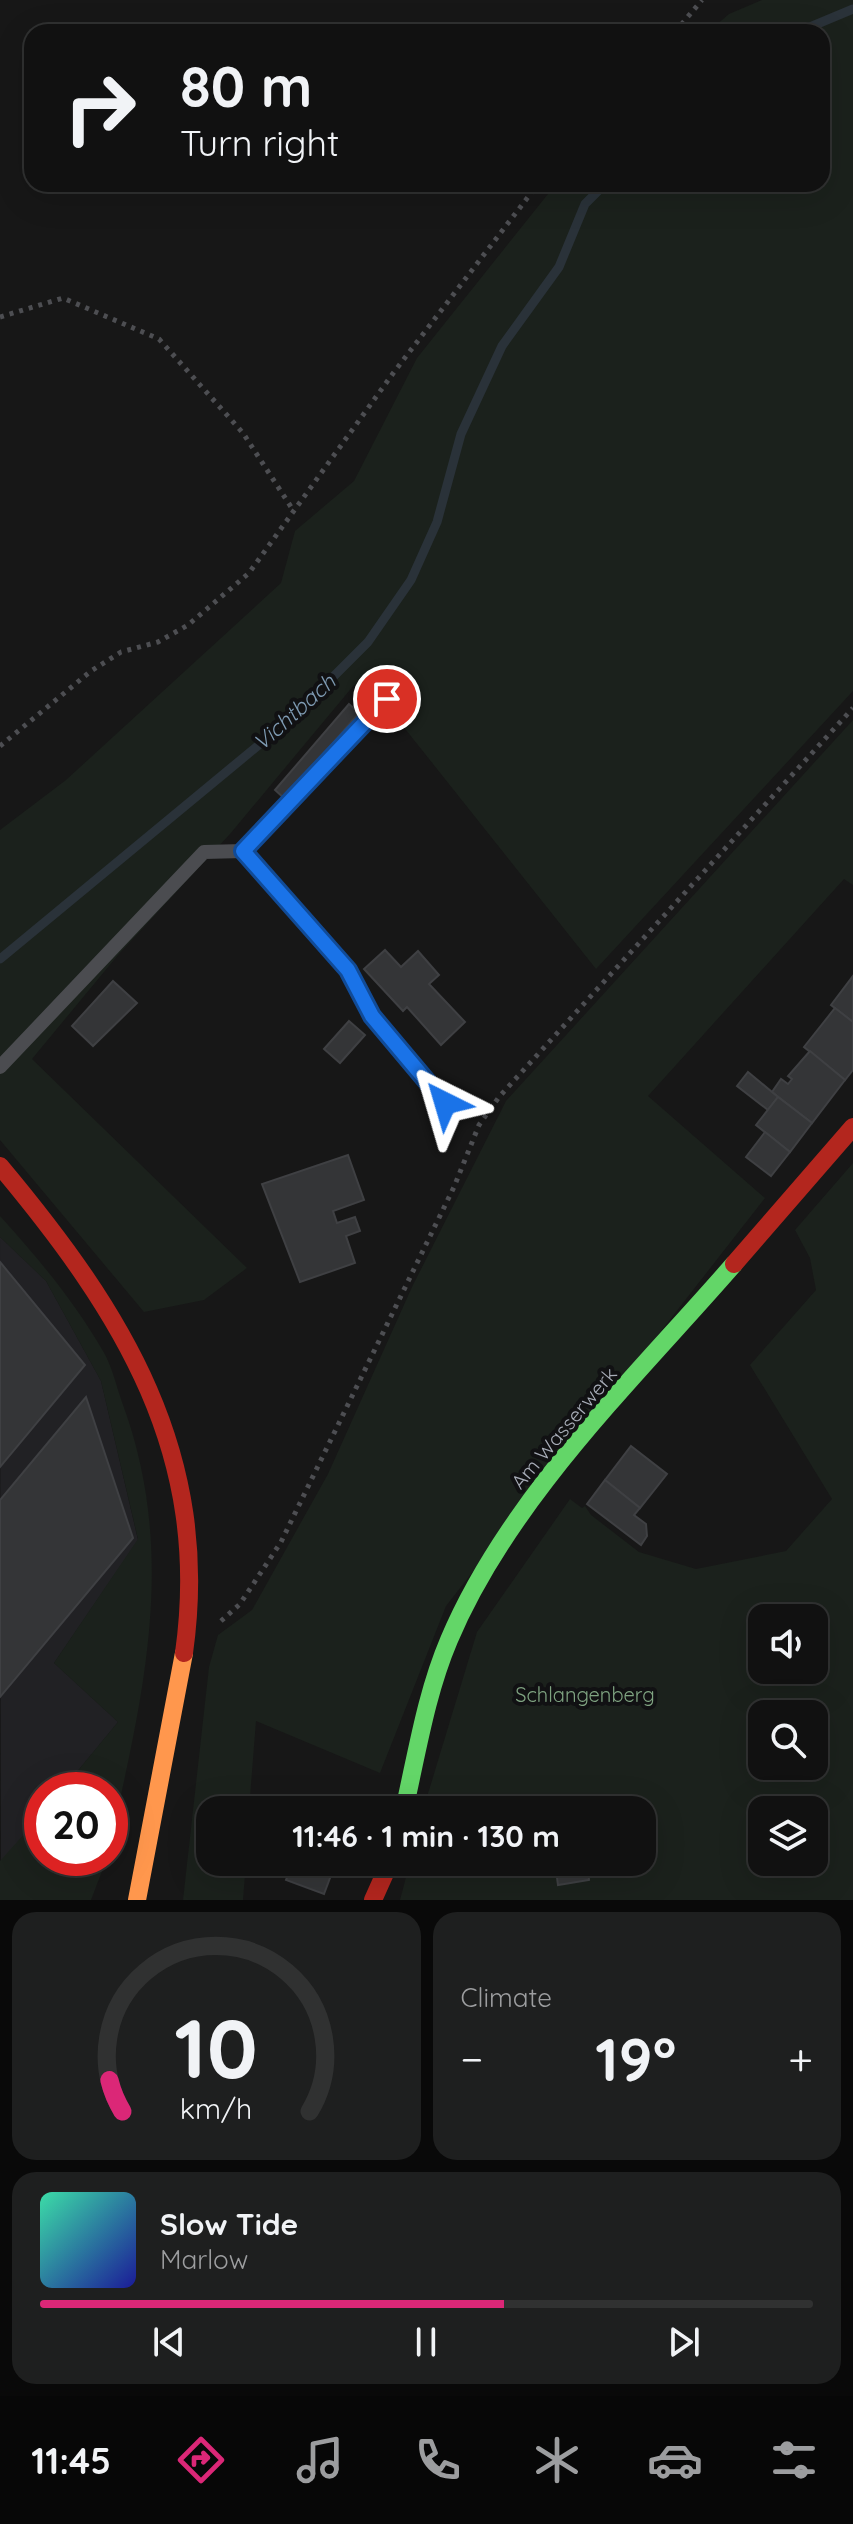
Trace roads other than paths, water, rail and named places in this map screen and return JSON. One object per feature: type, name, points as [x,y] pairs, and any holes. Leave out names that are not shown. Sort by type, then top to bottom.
[{"type":"main road","name":"Am Wasserwerk","points":[[407,1796],[439,1666],[466,1605],[505,1540],[550,1475],[853,1127]]},
{"type":"main road","points":[[0,1166],[75,1257],[129,1338],[168,1432],[182,1493],[190,1556],[187,1633],[137,1900]]},
{"type":"main road","points":[[373,1900],[384,1876]]},
{"type":"lane","points":[[0,1067],[204,852],[243,851],[387,699]]},
{"type":"lane","points":[[243,851],[348,970],[372,1016],[445,1103]]},
{"type":"waterway","name":"Vichtbach","points":[[817,24],[853,9]]},
{"type":"waterway","name":"Vichtbach","points":[[0,959],[295,715],[368,642],[411,580],[437,522],[461,434],[502,346],[559,267],[585,204],[597,192]]},
{"type":"park label","name":"Schlangenberg","points":[[585,1695]]}]
